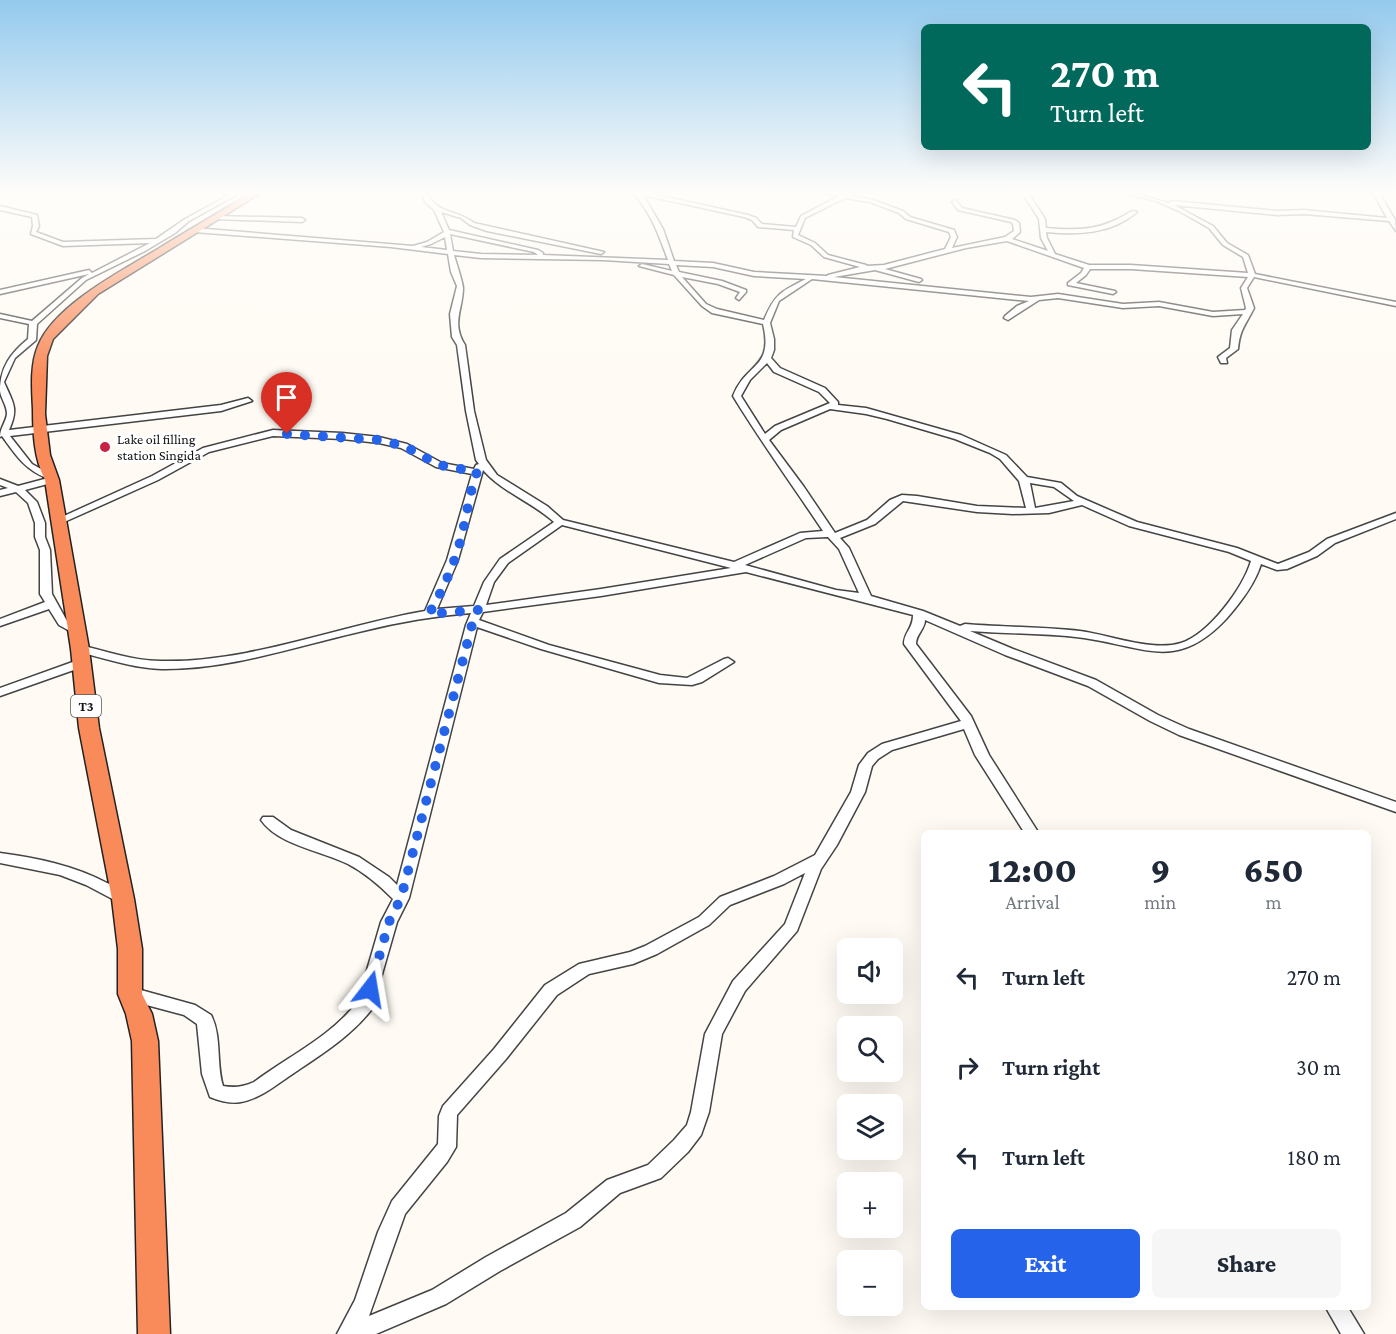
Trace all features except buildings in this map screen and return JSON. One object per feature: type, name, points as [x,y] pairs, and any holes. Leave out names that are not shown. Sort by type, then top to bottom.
[{"type":"highway","name":"T3","points":[[153,1334],[145,1041],[139,1014],[130,994],[130,949],[123,899],[89,728],[79,648],[58,521],[39,431],[39,372],[43,346],[75,308],[94,292],[156,253]]},
{"type":"street","points":[[2,433],[11,416],[10,406],[0,382],[12,357],[32,340],[33,323],[84,279],[133,253]]},
{"type":"street","points":[[450,253],[460,286],[454,314],[456,338],[461,345],[470,411],[481,460],[494,477],[544,508],[560,522],[741,566],[835,593],[866,598],[919,613],[1010,652],[1092,683],[1184,732],[1396,807]]},
{"type":"street","points":[[460,253],[481,256],[671,260],[719,266],[754,274],[823,278],[1037,300]]},
{"type":"street","points":[[542,253],[552,257]]},
{"type":"street","points":[[603,253],[615,259]]},
{"type":"street","points":[[669,253],[676,273],[707,308],[766,322]]},
{"type":"street","points":[[821,253],[903,278],[970,293]]},
{"type":"street","points":[[823,278],[857,269],[892,266],[937,253]]},
{"type":"street","points":[[1048,253],[1088,267],[1131,267],[1252,275],[1396,304]]},
{"type":"street","points":[[1224,361],[1222,357],[1234,349],[1236,330],[1242,324],[1250,305],[1244,288],[1252,275],[1246,255],[1243,253]]},
{"type":"street","points":[[629,259],[644,267],[727,284],[744,291],[740,298]]},
{"type":"street","points":[[1088,267],[1084,274],[1070,284],[1113,292]]},
{"type":"street","points":[[0,292],[102,269]]},
{"type":"street","points":[[813,278],[804,285],[789,290],[776,300],[766,322],[771,335],[767,359],[745,383],[737,396],[764,439],[849,557],[866,598]]},
{"type":"street","points":[[1008,318],[1028,303],[1058,296],[1123,306],[1162,304],[1213,314],[1247,312]]},
{"type":"street","points":[[0,316],[33,323]]},
{"type":"street","points":[[767,359],[777,370],[826,393],[835,402],[832,407]]},
{"type":"street","points":[[2,433],[39,431],[221,408],[248,401]]},
{"type":"street","points":[[764,439],[778,428],[832,407],[883,415],[971,442],[1003,457],[1024,480],[1031,510]]},
{"type":"street","points":[[2,433],[28,466],[50,478]]},
{"type":"street","points":[[58,521],[155,478],[206,450],[273,433],[379,440],[404,446],[439,465],[477,472]]},
{"type":"street","points":[[429,614],[442,592],[458,549],[468,500],[481,460]]},
{"type":"street","points":[[0,493],[50,478]]},
{"type":"street","points":[[1024,480],[1061,486],[1069,490],[1074,498],[1133,524],[1212,544],[1283,567],[1313,554],[1331,541],[1396,516]]},
{"type":"street","points":[[0,482],[19,489],[32,502],[40,524],[40,537],[45,550],[46,594],[79,648]]},
{"type":"street","points":[[0,692],[79,648],[143,663],[196,662],[255,654],[429,614],[476,616],[704,576],[741,566],[804,535],[832,535],[872,522],[896,500],[902,498],[971,508],[1031,510],[1066,508],[1082,502]]},
{"type":"street","points":[[130,994],[178,1006],[205,1020],[208,1032],[210,1078],[216,1092],[225,1095],[248,1093],[337,1033],[360,1014],[366,1004],[389,922],[401,898],[476,616],[489,582],[504,561],[560,522]]},
{"type":"street","points":[[704,576],[711,570],[711,560]]},
{"type":"street","points":[[952,626],[1061,633],[1157,647],[1181,647],[1196,639],[1218,621],[1238,596],[1256,567],[1257,560]]},
{"type":"street","points":[[0,623],[51,604]]},
{"type":"street","points":[[919,613],[919,625],[910,638],[910,644],[969,723],[993,773],[1030,830]]},
{"type":"street","points":[[476,616],[556,650],[659,679],[688,682],[728,662]]},
{"type":"street","points":[[349,1334],[439,1298],[493,1264],[573,1220],[614,1186],[654,1172],[681,1146],[695,1129],[714,1034],[739,986],[792,927],[802,906],[809,880],[858,792],[866,765],[873,756],[887,747],[969,723]]},
{"type":"street","points":[[268,820],[286,834],[354,861],[384,881],[401,898]]},
{"type":"street","points":[[349,1334],[368,1296],[394,1215],[447,1147],[449,1136],[446,1124],[449,1112],[500,1054],[551,990],[585,969],[642,954],[704,921],[725,901],[779,880],[823,857]]},
{"type":"street","points":[[0,858],[74,872],[123,899]]},
{"type":"street","points":[[1338,1310],[1353,1334]]},
{"type":"place","name":"Lake oil filling station Singida","points":[[105,447]]},
{"type":"route","points":[[287,434],[379,440],[404,446],[439,465],[477,472],[468,500],[458,549],[442,592],[429,614],[478,610],[472,625],[401,898],[389,922],[370,989]]}]
